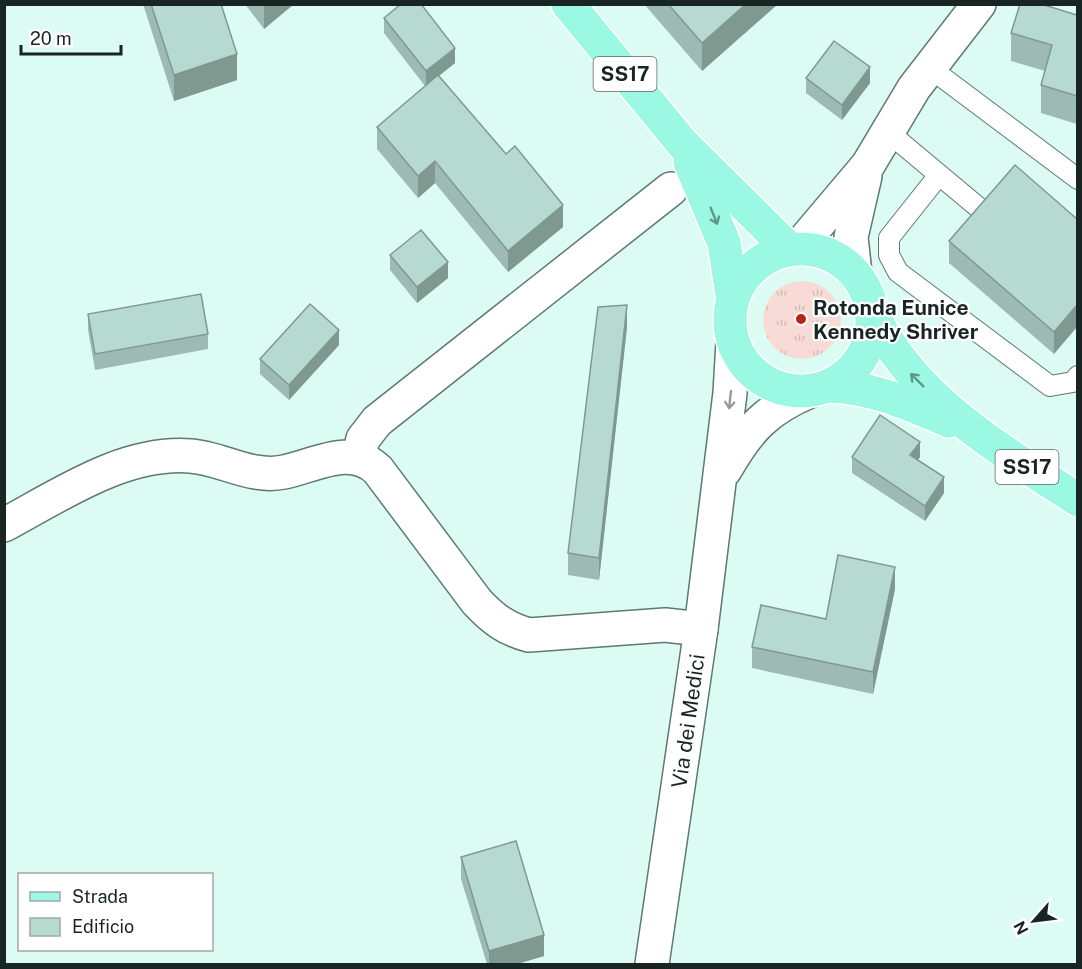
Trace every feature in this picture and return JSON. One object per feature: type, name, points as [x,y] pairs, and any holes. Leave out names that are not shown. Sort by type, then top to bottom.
[{"type":"main road","name":"SS17","points":[[568,4],[682,143],[793,249]]},
{"type":"main road","name":"SS17","points":[[682,143],[719,228],[729,266],[733,300],[730,325],[733,342],[742,360],[763,380],[790,391],[819,388],[865,389],[892,397],[976,433]]},
{"type":"main road","name":"SS17","points":[[733,300],[751,269],[772,254],[793,249],[828,254],[855,273],[865,288],[872,313],[892,351],[906,369],[976,433],[1077,500]]},
{"type":"main road","name":"SS17","points":[[819,388],[844,378],[862,357],[872,331],[872,313]]},
{"type":"street","points":[[793,249],[868,165],[914,88],[979,4]]},
{"type":"street","points":[[855,273],[851,237],[858,198],[868,165]]},
{"type":"street","points":[[358,458],[363,439],[377,421],[671,189]]},
{"type":"street","name":"Via dei Medici","points":[[652,964],[721,477],[733,342]]},
{"type":"street","name":"Via dei Medici","points":[[721,477],[738,447],[759,421],[790,399],[819,388]]},
{"type":"street","points":[[4,525],[91,479],[138,462],[168,456],[191,456],[268,474],[335,458],[358,458],[378,470],[477,602],[493,619],[510,630],[529,635],[665,625],[701,629]]},
{"type":"lane","points":[[930,68],[1077,179]]},
{"type":"lane","points":[[888,132],[979,208]]},
{"type":"lane","points":[[939,175],[890,238],[889,255],[898,272],[1050,386],[1073,382],[1077,376]]},
{"type":"green space","points":[[802,281],[817,284],[830,292],[838,305],[841,320],[838,335],[830,348],[817,356],[802,359],[787,356],[774,348],[766,335],[763,320],[766,305],[774,292],[787,284]]},
{"type":"building","points":[[151,4],[221,4],[237,54],[174,75]]},
{"type":"building","points":[[401,4],[421,4],[455,48],[426,71],[384,18]]},
{"type":"building","points":[[668,4],[746,4],[702,43]]},
{"type":"building","points":[[1020,4],[1041,4],[1077,15],[1077,96],[1041,85],[1052,45],[1011,33]]},
{"type":"building","points":[[834,41],[870,67],[842,105],[806,78]]},
{"type":"building","points":[[438,75],[506,154],[515,146],[563,205],[508,251],[435,161],[418,176],[377,127]]},
{"type":"building","points":[[1015,165],[1077,219],[1077,305],[1054,332],[949,241]]},
{"type":"building","points":[[421,230],[448,262],[417,287],[390,255]]},
{"type":"building","points":[[201,294],[208,334],[95,354],[88,314]]},
{"type":"building","points":[[310,304],[339,330],[289,385],[260,359]]},
{"type":"building","points":[[627,305],[599,558],[568,553],[598,307]]},
{"type":"building","points":[[880,415],[920,442],[910,455],[944,477],[925,506],[852,457]]},
{"type":"building","points":[[838,555],[895,567],[873,672],[752,647],[761,605],[826,619]]},
{"type":"building","points":[[516,841],[544,935],[489,951],[461,857]]},
{"type":"place","name":"Rotonda Eunice Kennedy Shriver","points":[[801,319]]}]
